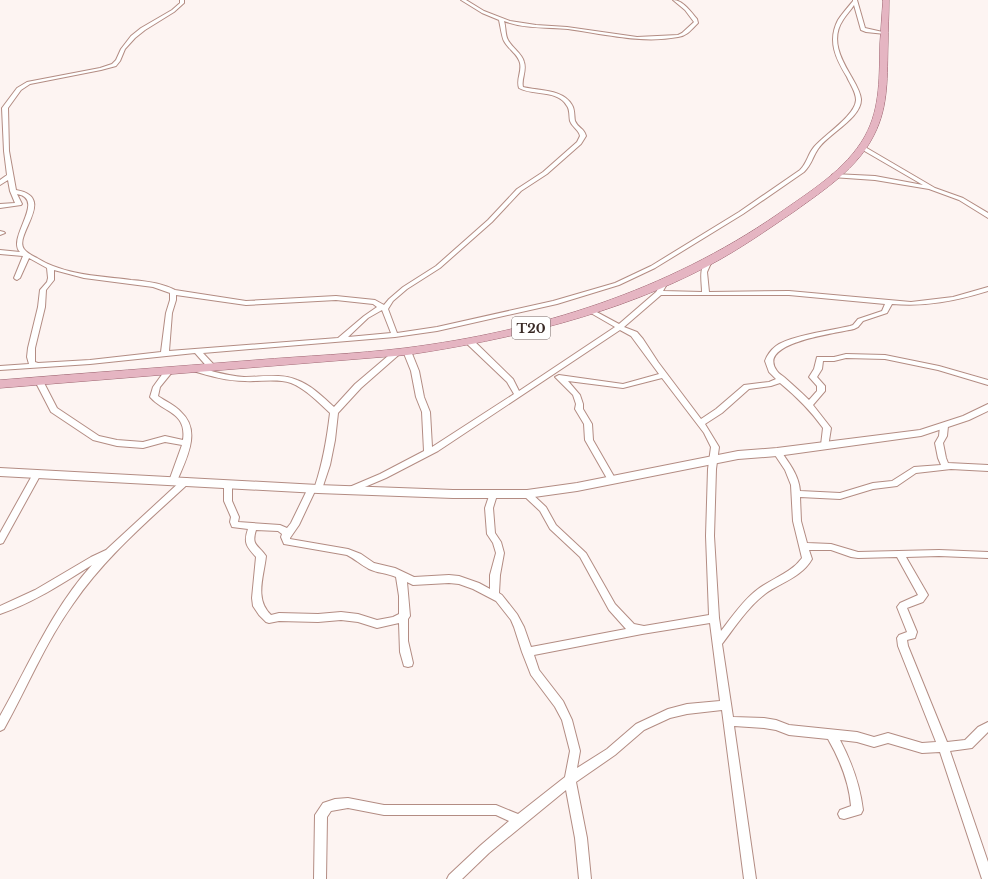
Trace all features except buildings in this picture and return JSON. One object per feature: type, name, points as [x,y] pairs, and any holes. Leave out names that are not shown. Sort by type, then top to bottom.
[{"type":"main road","name":"T20","points":[[0,384],[403,352],[469,342],[558,322],[662,288],[758,233],[834,176],[863,148],[875,126],[882,96],[886,0]]},
{"type":"street","points":[[0,206],[19,204],[13,191],[10,176],[5,129],[5,108],[19,89],[35,81],[101,69],[114,65],[118,61],[123,49],[133,37],[143,29],[173,11],[182,3],[182,0]]},
{"type":"street","points":[[463,0],[479,10],[501,20],[521,24],[567,28],[637,38],[671,37],[684,34],[696,22],[680,3],[675,0]]},
{"type":"street","points":[[855,1],[863,29],[866,31],[885,33]]},
{"type":"street","points":[[0,368],[36,366],[165,353],[395,335],[437,329],[531,309],[571,299],[617,284],[653,267],[741,213],[798,174],[808,165],[816,148],[850,116],[858,104],[854,86],[838,57],[834,42],[837,25],[855,1]]},
{"type":"street","points":[[340,340],[366,317],[384,308],[390,300],[438,267],[490,221],[519,190],[545,173],[579,143],[584,136],[582,131],[575,128],[570,106],[565,100],[541,91],[521,88],[520,82],[522,63],[517,53],[505,39],[504,28],[501,20]]},
{"type":"street","points":[[863,148],[933,189]]},
{"type":"street","points":[[0,183],[10,176]]},
{"type":"street","points":[[834,176],[875,178],[933,189],[961,199],[988,216]]},
{"type":"street","points":[[13,191],[24,194],[29,198],[31,206],[29,219],[20,241],[21,250],[34,261],[50,268],[72,273],[154,285],[168,289],[172,292],[246,303],[336,298],[375,302],[384,308],[395,335]]},
{"type":"street","points":[[0,252],[27,255]]},
{"type":"street","points":[[17,278],[27,255]]},
{"type":"street","points":[[706,294],[704,272],[708,263]]},
{"type":"street","points":[[36,366],[32,363],[30,354],[44,298],[43,290],[52,281],[50,268]]},
{"type":"street","points":[[350,490],[383,476],[428,452],[518,395],[556,374],[620,327],[662,288],[706,294],[789,293],[911,304],[954,299],[988,289]]},
{"type":"street","points":[[165,353],[169,313],[173,300],[172,292]]},
{"type":"street","points":[[825,445],[828,434],[827,428],[809,406],[773,372],[769,361],[772,353],[779,347],[792,341],[852,328],[856,326],[860,320],[885,312],[889,303]]},
{"type":"street","points":[[591,311],[606,321],[634,334],[646,348],[650,358],[700,423],[715,447],[712,469],[710,536],[714,618],[750,879]]},
{"type":"street","points":[[469,342],[510,381],[518,395]]},
{"type":"street","points":[[197,351],[213,368]]},
{"type":"street","points":[[428,452],[426,412],[418,392],[414,371],[403,352],[358,386],[334,412],[326,465],[315,489],[295,525],[287,534],[285,539],[286,542],[348,552],[358,556],[371,566],[400,574],[413,581],[449,579],[459,580],[476,586],[499,598],[514,617],[535,672],[559,704],[567,720],[575,751],[570,780],[585,879]]},
{"type":"street","points":[[809,406],[821,391],[821,386],[813,377],[818,369],[820,359],[834,359],[846,356],[885,357],[939,368],[988,383]]},
{"type":"street","points":[[196,369],[216,376],[273,378],[292,381],[307,388],[334,412]]},
{"type":"street","points":[[169,371],[155,389],[154,398],[178,414],[186,423],[188,435],[173,481]]},
{"type":"street","points":[[556,374],[571,380],[623,386],[664,375]]},
{"type":"street","points":[[556,374],[573,389],[578,397],[580,402],[579,410],[588,424],[589,440],[612,480]]},
{"type":"street","points":[[700,423],[719,411],[747,387],[770,384],[782,379]]},
{"type":"street","points":[[39,381],[54,410],[96,438],[117,443],[143,445],[165,439],[186,443]]},
{"type":"street","points":[[0,472],[315,489],[494,495],[527,494],[577,487],[714,459],[920,433],[966,418],[988,407]]},
{"type":"street","points":[[944,426],[943,436],[939,443],[941,449],[940,455],[942,461],[948,467]]},
{"type":"street","points":[[717,644],[734,621],[761,592],[796,572],[807,559],[798,521],[795,485],[789,469],[777,452]]},
{"type":"street","points":[[796,494],[840,496],[873,486],[894,484],[914,470],[948,467],[988,468]]},
{"type":"street","points":[[0,541],[37,474]]},
{"type":"street","points":[[0,726],[57,621],[79,587],[110,550],[186,481]]},
{"type":"street","points":[[228,484],[228,501],[235,517],[234,524],[239,526],[280,528],[287,534]]},
{"type":"street","points":[[527,494],[543,509],[558,532],[583,555],[612,607],[631,628],[644,630]]},
{"type":"street","points":[[494,495],[490,508],[491,534],[497,542],[500,553],[495,575],[494,595]]},
{"type":"street","points":[[253,526],[250,534],[250,546],[260,556],[261,563],[256,583],[256,600],[259,609],[269,619],[279,617],[318,618],[340,616],[358,618],[377,624],[394,621],[405,616]]},
{"type":"street","points":[[804,546],[831,547],[858,555],[939,553],[988,555]]},
{"type":"street","points":[[0,610],[25,600],[62,580],[88,562],[110,550]]},
{"type":"street","points":[[900,555],[924,595],[920,599],[902,607],[912,632],[912,635],[902,638],[902,640],[943,746],[988,878]]},
{"type":"street","points":[[400,574],[404,588],[404,646],[408,663]]},
{"type":"street","points":[[527,652],[714,618]]},
{"type":"street","points":[[453,879],[485,849],[570,780],[611,752],[640,727],[653,720],[687,709],[726,705]]},
{"type":"street","points":[[729,721],[764,723],[790,730],[857,737],[874,742],[888,738],[922,748],[968,745],[982,730],[988,727]]},
{"type":"street","points":[[832,735],[852,776],[856,797],[857,810],[844,814]]},
{"type":"street","points":[[320,879],[321,815],[327,807],[336,804],[348,803],[384,810],[496,810],[507,814],[519,822]]}]
